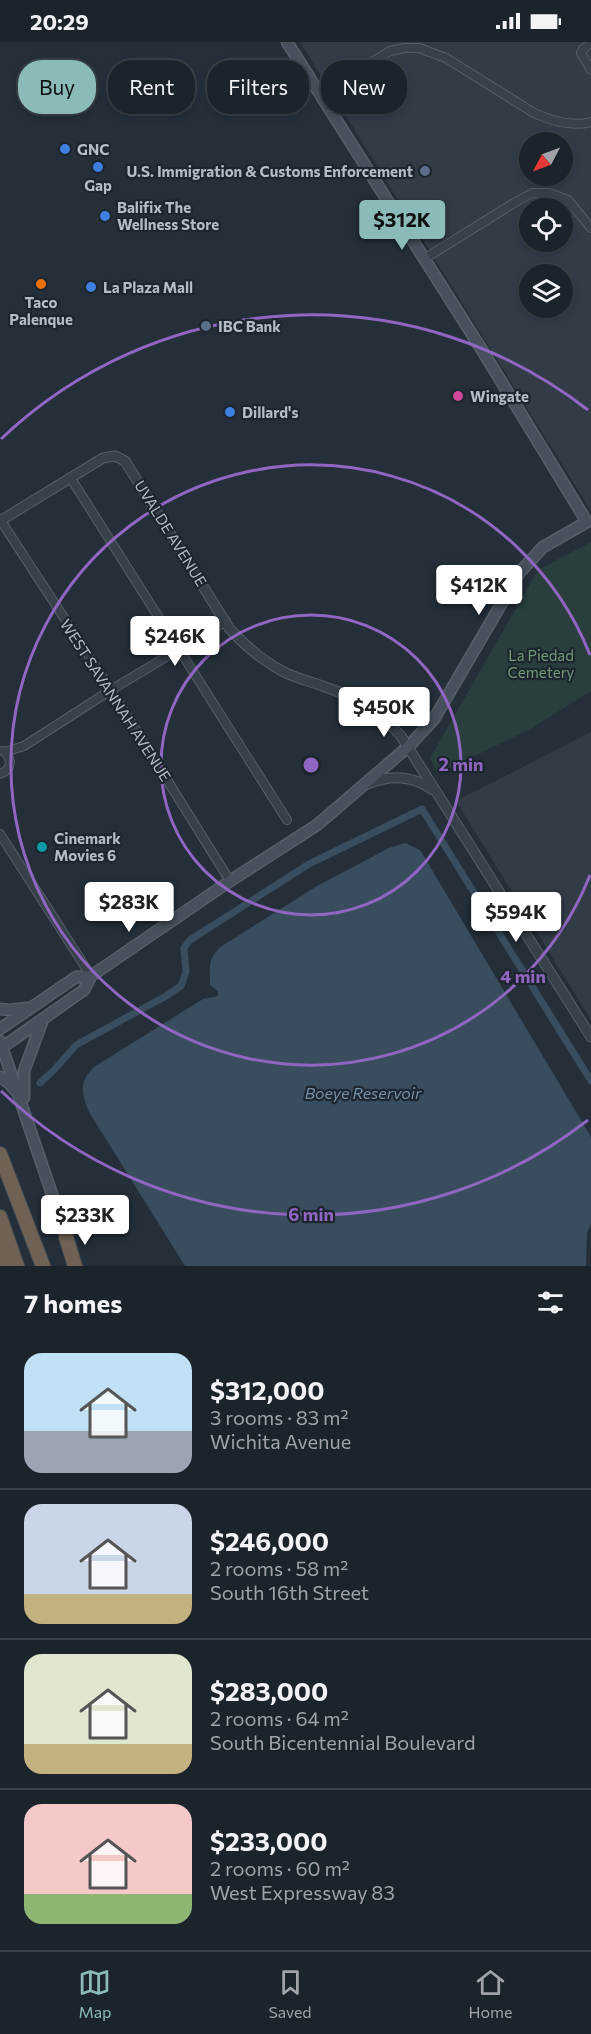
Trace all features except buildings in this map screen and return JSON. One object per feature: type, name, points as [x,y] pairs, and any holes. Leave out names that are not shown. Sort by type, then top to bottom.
[{"type":"highway","points":[[0,1154],[43,1266]]},
{"type":"highway","points":[[0,1217],[17,1266]]},
{"type":"highway","points":[[66,1237],[76,1266]]},
{"type":"highway","points":[[0,1243],[6,1266]]},
{"type":"main road","points":[[66,1237],[1,1045],[84,990],[91,976],[317,825],[409,746],[434,719],[520,572],[543,547],[589,522],[287,42]]},
{"type":"main road","points":[[0,1029],[76,977],[91,976]]},
{"type":"main road","points":[[0,1009],[33,1007]]},
{"type":"main road","points":[[24,1110],[24,1071],[43,1019]]},
{"type":"main road","points":[[0,1077],[9,1083],[20,1098]]},
{"type":"street","points":[[591,43],[581,53],[591,70]]},
{"type":"street","points":[[320,94],[390,51],[419,48],[446,58],[534,113],[550,120],[568,124],[591,122]]},
{"type":"street","points":[[424,259],[514,202],[532,194],[549,193],[568,200],[591,228]]},
{"type":"street","name":"UVALDE AVENUE","points":[[70,477],[103,458],[115,456],[121,458],[128,464],[239,639],[262,659],[300,679],[332,689],[359,701],[384,718],[409,746],[591,1037]]},
{"type":"street","points":[[0,521],[70,477],[286,820]]},
{"type":"street","name":"WEST SAVANNAH AVENUE","points":[[0,521],[111,690],[230,881]]},
{"type":"street","points":[[0,774],[7,771],[10,762],[24,746],[111,690],[226,621]]},
{"type":"street","points":[[2,751],[24,746]]},
{"type":"street","points":[[2,751],[9,757],[10,762]]},
{"type":"street","points":[[362,786],[395,776],[424,783],[436,792]]},
{"type":"street","points":[[0,834],[91,976]]},
{"type":"shaded area","points":[[300,42],[591,42],[591,511],[345,114],[407,114],[407,60],[321,60],[321,76]]},
{"type":"shaded area","points":[[591,732],[591,1020],[456,801]]},
{"type":"green space","name":"La Piedad Cemetery","points":[[591,542],[591,691],[532,728],[438,774],[430,758],[538,570]]},
{"type":"water","name":"Boeye Reservoir","points":[[405,843],[420,850],[591,1137],[591,1223],[587,1233],[586,1266],[185,1266],[89,1112],[83,1088],[89,1072],[203,999],[218,996],[218,991],[210,985],[210,968],[214,955],[222,946],[317,886],[389,848]]},
{"type":"waterway","points":[[40,1083],[76,1045],[181,986],[186,972],[184,948],[190,940],[309,864],[422,809],[591,1081]]},
{"type":"place","name":"GNC","points":[[65,149]]},
{"type":"place","name":"Gap","points":[[98,167]]},
{"type":"place","name":"U.S. Immigration & Customs Enforcement","points":[[425,171]]},
{"type":"place","name":"Balifix The Wellness Store","points":[[105,216]]},
{"type":"place","name":"Taco Palenque","points":[[41,284]]},
{"type":"place","name":"La Plaza Mall","points":[[91,287]]},
{"type":"place","name":"IBC Bank","points":[[206,326]]},
{"type":"place","name":"Wingate","points":[[458,396]]},
{"type":"place","name":"Dillard's","points":[[230,412]]},
{"type":"place","name":"Cinemark Movies 6","points":[[42,847]]}]
